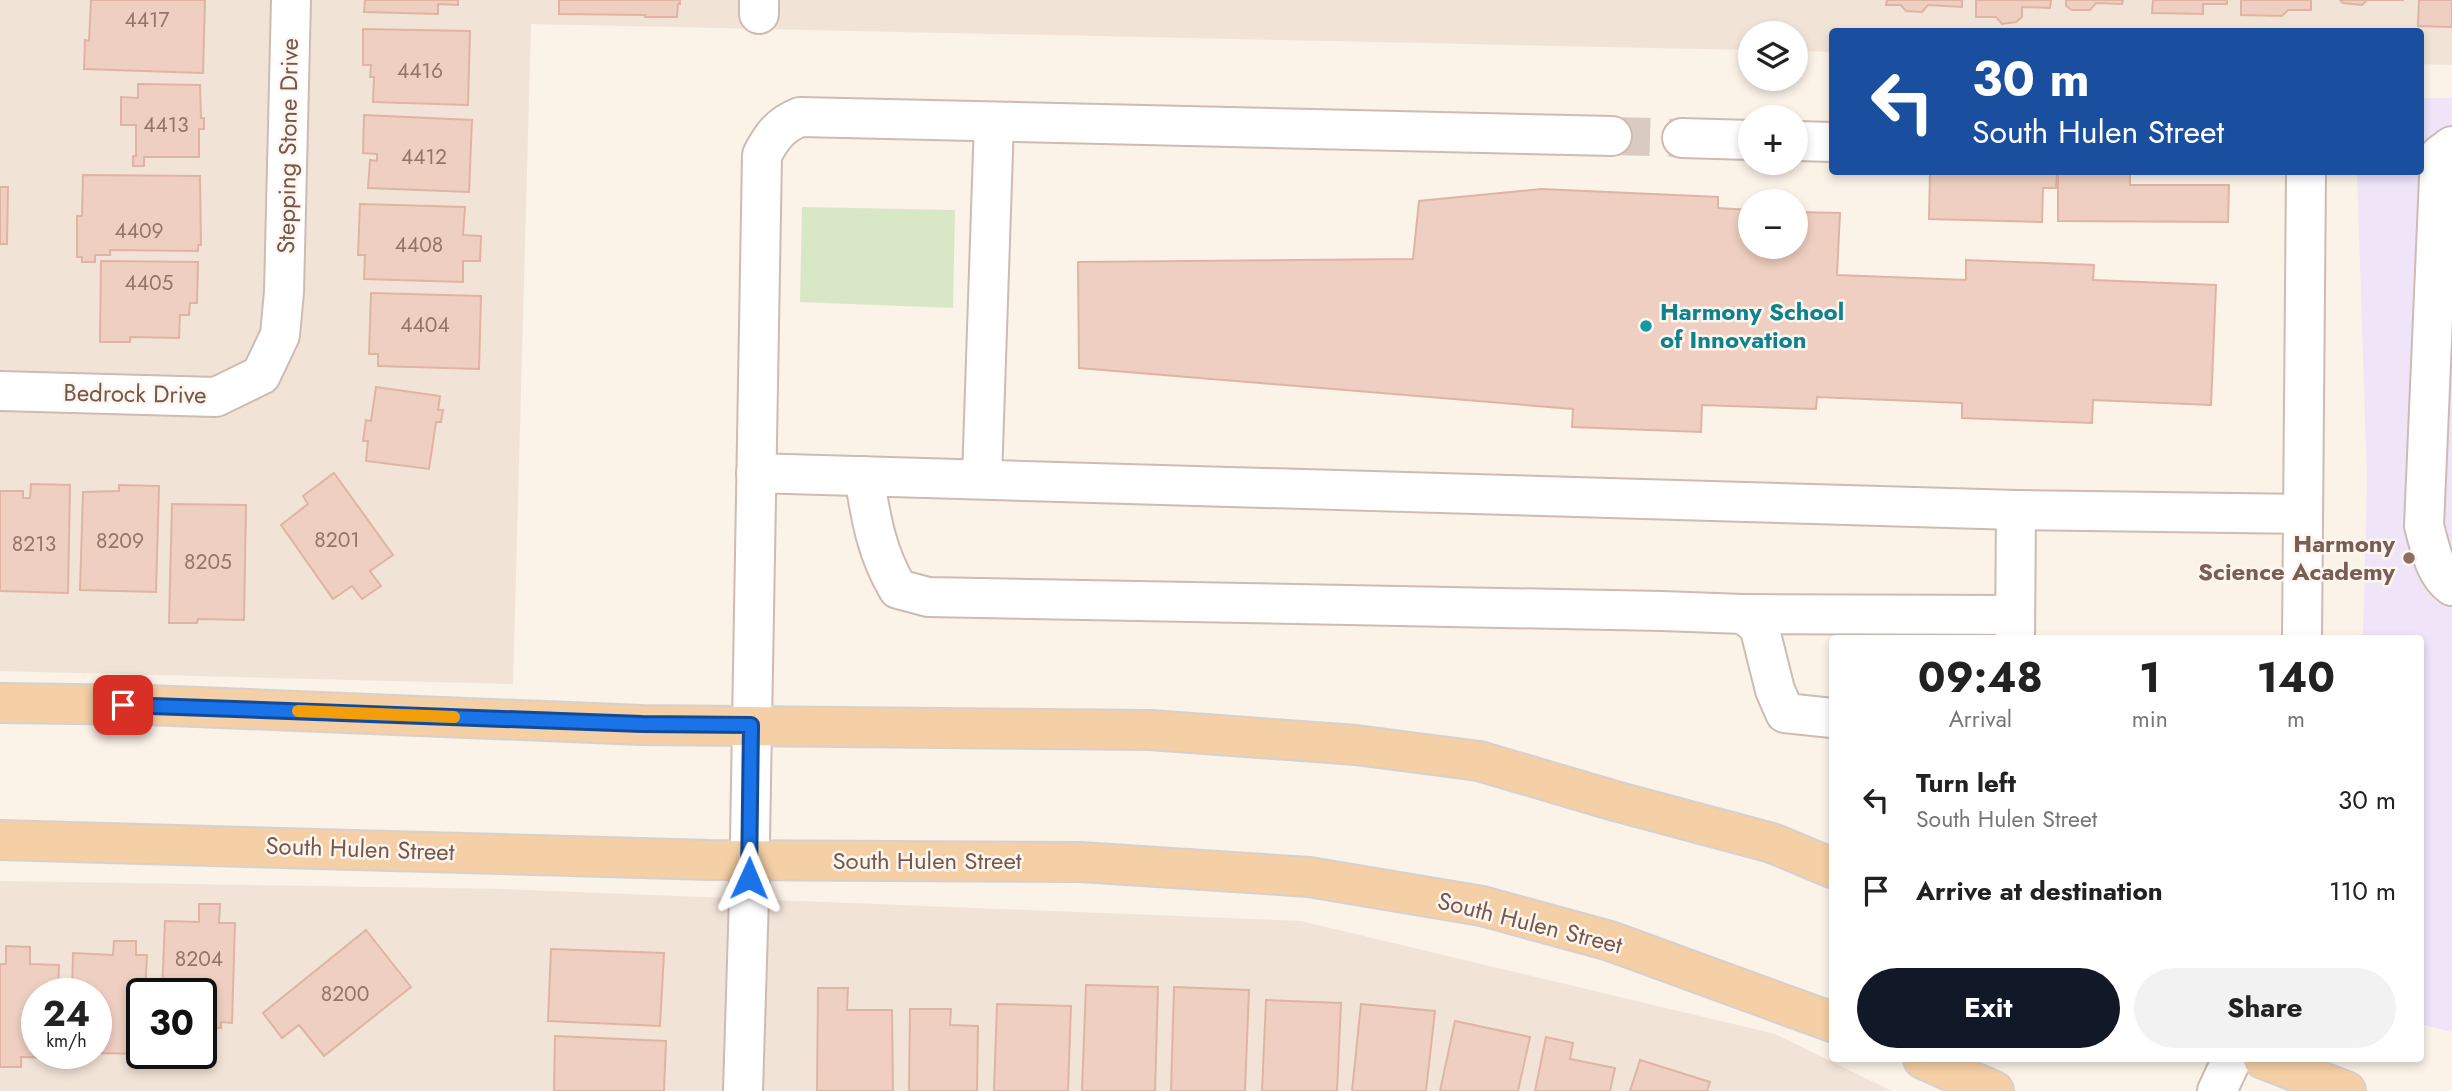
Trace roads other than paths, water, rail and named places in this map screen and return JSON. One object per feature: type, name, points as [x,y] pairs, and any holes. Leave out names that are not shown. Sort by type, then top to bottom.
[{"type":"main road","points":[[0,703],[148,705],[642,724],[1150,730],[1356,745],[1479,761],[1772,843],[1829,867]]},
{"type":"main road","name":"South Hulen Street","points":[[0,840],[750,860],[1080,862],[1309,877],[1482,906],[1610,941],[1829,1021]]},
{"type":"main road","points":[[1930,1062],[1994,1091]]},
{"type":"main road","points":[[2271,1062],[2346,1091]]},
{"type":"street","name":"Stepping Stone Drive","points":[[284,292],[291,0]]},
{"type":"street","points":[[743,1091],[750,860],[762,155],[773,134],[788,122],[800,117],[1612,136]]},
{"type":"street","points":[[982,478],[994,122]]},
{"type":"street","points":[[1682,138],[1738,139]]},
{"type":"street","points":[[1808,141],[1829,142]]},
{"type":"street","points":[[2437,152],[2424,526],[2432,556],[2444,580],[2452,586]]},
{"type":"street","points":[[2302,635],[2306,175]]},
{"type":"street","name":"Bedrock Drive","points":[[0,391],[216,397],[261,375],[280,335],[284,292]]},
{"type":"street","points":[[756,473],[2017,510],[2303,514]]},
{"type":"street","points":[[864,476],[874,533],[884,567],[898,589],[928,597],[1648,610],[2015,627],[2017,510]]},
{"type":"street","points":[[1743,614],[1759,626],[1775,690],[1785,713],[1829,718]]},
{"type":"street","points":[[2217,1091],[2231,1062]]},
{"type":"tunnel","points":[[1612,136],[1682,138]]},
{"type":"place","name":"Harmony School of Innovation","points":[[1646,326]]},
{"type":"place","name":"Harmony Science Academy","points":[[2409,558]]}]
